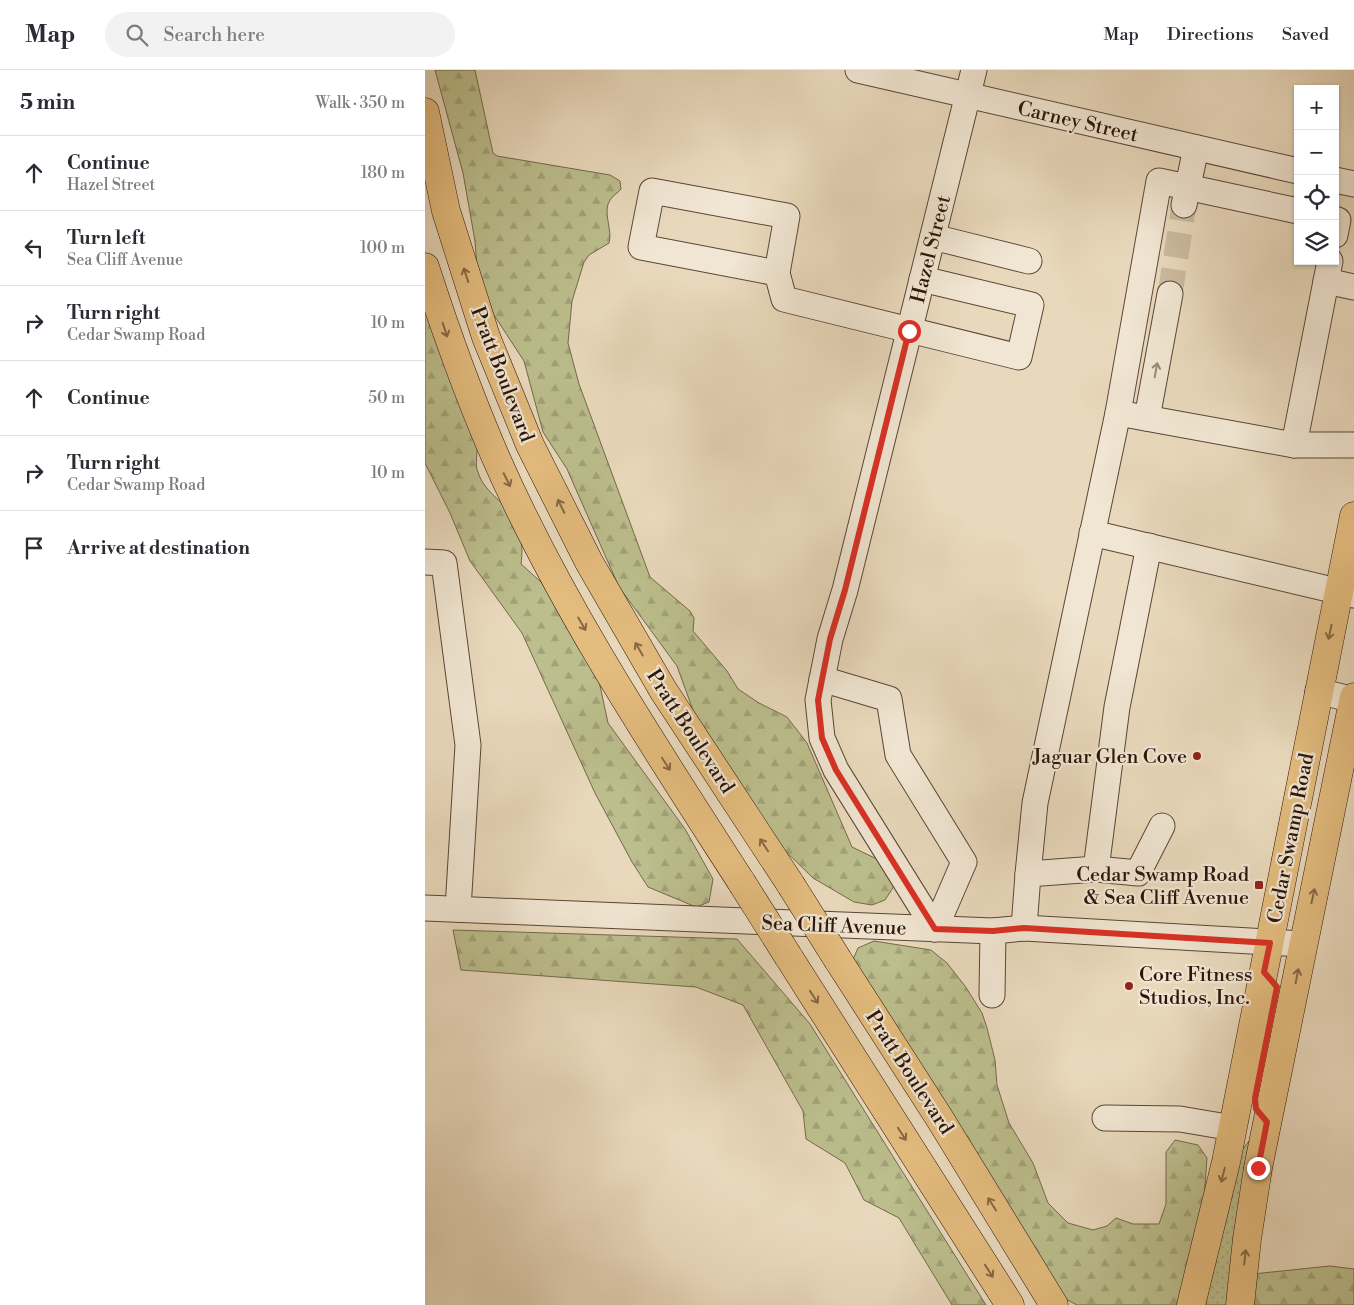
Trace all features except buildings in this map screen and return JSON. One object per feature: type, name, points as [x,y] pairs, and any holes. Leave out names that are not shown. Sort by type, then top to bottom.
[{"type":"main road","name":"Pratt Boulevard","points":[[425,112],[446,211],[486,337],[531,444],[589,562],[663,690],[791,885],[940,1119],[1054,1305]]},
{"type":"main road","name":"Pratt Boulevard","points":[[425,267],[451,350],[497,460],[557,580],[631,709],[1011,1305]]},
{"type":"main road","name":"Cedar Swamp Road","points":[[1191,1305],[1233,1128],[1318,691],[1346,593],[1354,516]]},
{"type":"main road","name":"Cedar Swamp Road","points":[[1240,1305],[1247,1239],[1267,1122],[1354,698]]},
{"type":"main road","points":[[1264,972],[1277,987],[1255,1098],[1256,1109],[1267,1122]]},
{"type":"street","name":"Carney Street","points":[[859,70],[1294,170]]},
{"type":"street","name":"Hazel Street","points":[[935,929],[833,762],[822,738],[818,700],[830,639],[845,590],[975,70]]},
{"type":"street","points":[[1186,196],[1196,148]]},
{"type":"street","points":[[1024,928],[1035,803],[1118,412],[1159,181],[1186,196],[1294,210]]},
{"type":"street","points":[[1339,181],[1354,184]]},
{"type":"street","points":[[777,273],[641,248],[652,191],[787,216],[777,273],[784,299],[1019,357],[1031,305],[922,279]]},
{"type":"street","points":[[933,237],[1029,261]]},
{"type":"street","points":[[1294,446],[1328,271],[1354,287]]},
{"type":"street","points":[[1147,418],[1170,294]]},
{"type":"street","points":[[1118,412],[1294,446],[1354,446]]},
{"type":"street","points":[[1092,533],[1346,593]]},
{"type":"street","points":[[1096,869],[1117,707],[1149,546]]},
{"type":"street","points":[[425,562],[444,563],[468,745],[458,910]]},
{"type":"street","points":[[822,679],[889,699],[897,755],[964,862],[935,929]]},
{"type":"street","points":[[1318,691],[1354,698]]},
{"type":"street","points":[[1028,874],[1096,869],[1138,873],[1162,826]]},
{"type":"street","name":"Sea Cliff Avenue","points":[[425,908],[993,931],[1024,928],[1303,944]]},
{"type":"street","points":[[992,995],[993,931]]},
{"type":"street","points":[[1105,1118],[1180,1119],[1233,1128]]},
{"type":"green space","points":[[435,70],[475,70],[493,153],[497,156],[610,175],[620,181],[621,189],[611,199],[607,210],[610,232],[609,243],[589,255],[584,262],[572,301],[568,343],[579,384],[650,577],[690,611],[694,618],[693,631],[727,671],[738,689],[759,703],[787,717],[807,743],[852,847],[885,863],[894,886],[885,900],[872,905],[854,902],[813,878],[767,833],[703,738],[677,666],[619,587],[567,469],[543,432],[524,361],[490,309],[478,281],[475,241],[463,173]]},
{"type":"green space","points":[[425,289],[477,449],[477,467],[482,482],[514,518],[520,533],[522,548],[521,564],[541,582],[569,619],[599,681],[608,723],[685,829],[713,879],[709,902],[696,907],[648,887],[632,862],[595,793],[522,633],[470,561],[450,513],[425,463]]},
{"type":"green space","points":[[453,930],[737,939],[810,1024],[986,1305],[952,1305],[899,1218],[864,1200],[845,1163],[806,1139],[803,1111],[743,1005],[696,987],[461,970]]},
{"type":"green space","points":[[874,941],[931,950],[947,963],[965,986],[982,1013],[987,1028],[995,1060],[997,1085],[1009,1123],[1033,1163],[1048,1203],[1068,1223],[1093,1230],[1107,1226],[1116,1218],[1133,1224],[1159,1224],[1166,1204],[1166,1152],[1175,1140],[1198,1145],[1207,1158],[1204,1199],[1182,1305],[1077,1305],[1048,1290],[852,962],[858,948]]},
{"type":"green space","points":[[1249,1141],[1252,1208],[1240,1305],[1182,1305],[1204,1199]]},
{"type":"green space","points":[[1330,1266],[1354,1269],[1354,1305],[1240,1305],[1243,1275]]},
{"type":"tunnel","points":[[1170,294],[1184,205]]},
{"type":"place","name":"Jaguar Glen Cove","points":[[1197,756]]},
{"type":"place","name":"Cedar Swamp Road & Sea Cliff Avenue","points":[[1259,885]]},
{"type":"place","name":"Core Fitness Studios, Inc.","points":[[1129,986]]},
{"type":"route","points":[[909,331],[845,590],[830,639],[818,700],[822,738],[836,770],[935,929],[993,931],[1024,928],[1270,943],[1264,972],[1274,980],[1277,987],[1255,1098],[1256,1109],[1267,1122],[1258,1168]]}]
